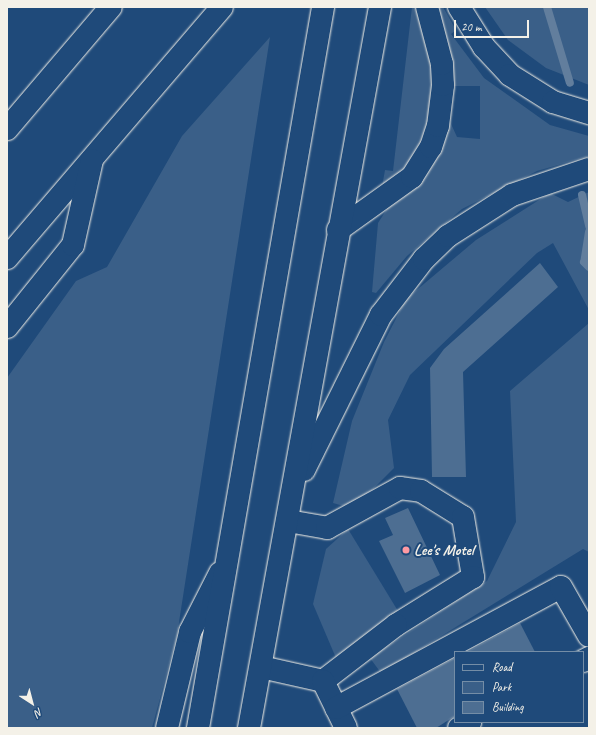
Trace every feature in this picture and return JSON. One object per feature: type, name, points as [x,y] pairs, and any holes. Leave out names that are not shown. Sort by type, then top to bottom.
[{"type":"main road","points":[[7,129],[111,7]]},
{"type":"main road","points":[[7,258],[222,7]]},
{"type":"main road","points":[[198,728],[232,550],[323,7]]},
{"type":"main road","points":[[249,728],[288,521],[338,230],[380,7]]},
{"type":"main road","points":[[338,230],[412,177],[431,147],[438,126],[443,86],[442,64],[427,7]]},
{"type":"main road","points":[[459,7],[484,47],[510,75],[553,102],[589,112]]},
{"type":"main road","points":[[7,327],[73,245],[93,157]]},
{"type":"main road","points":[[293,493],[381,315],[424,259],[472,218],[512,195],[589,169]]},
{"type":"main road","points":[[288,521],[327,528],[400,488],[421,491],[463,517],[473,577],[396,625],[323,681]]},
{"type":"main road","points":[[167,728],[190,632],[232,550]]},
{"type":"main road","points":[[336,708],[561,587],[589,636]]},
{"type":"main road","points":[[261,667],[323,681]]},
{"type":"main road","points":[[323,681],[346,728]]},
{"type":"main road","points":[[459,728],[468,723]]},
{"type":"green space","points":[[412,7],[421,7],[436,64],[430,132],[406,174],[382,187],[385,170],[393,171]]},
{"type":"green space","points":[[434,7],[443,7],[456,30],[451,34],[484,78],[550,125],[589,136],[589,156],[537,171],[462,209],[407,256],[376,293],[372,292],[378,223],[447,115],[457,137],[480,139],[480,86],[448,86]]},
{"type":"green space","points":[[485,7],[589,7],[589,85],[546,68],[508,40]]},
{"type":"green space","points":[[270,37],[177,635],[152,728],[7,728],[7,378],[76,281],[107,267],[182,136]]},
{"type":"green space","points":[[589,192],[589,310],[553,243],[537,253],[410,375],[388,420],[394,468],[372,490],[347,507],[333,503],[352,421],[384,342],[406,299],[476,240],[550,193],[568,202]]},
{"type":"green space","points":[[589,323],[589,552],[583,549],[381,673],[370,658],[487,581],[516,522],[510,391]]},
{"type":"green space","points":[[348,529],[398,611],[336,658],[313,604],[326,549]]},
{"type":"building","points":[[540,263],[558,287],[463,372],[466,477],[432,477],[430,368],[444,349]]},
{"type":"building","name":"Lee's Motel","points":[[408,508],[440,575],[405,593],[379,541],[393,535],[385,518]]},
{"type":"building","points":[[520,623],[534,651],[469,651]]},
{"type":"building","points":[[454,659],[454,717],[436,728],[417,728],[397,689]]},
{"type":"waterway","points":[[547,7],[570,83]]},
{"type":"waterway","points":[[582,195],[589,226]]},
{"type":"waterway","points":[[589,232],[584,262],[589,267]]},
{"type":"place","name":"Lee's Motel","points":[[406,550]]}]
